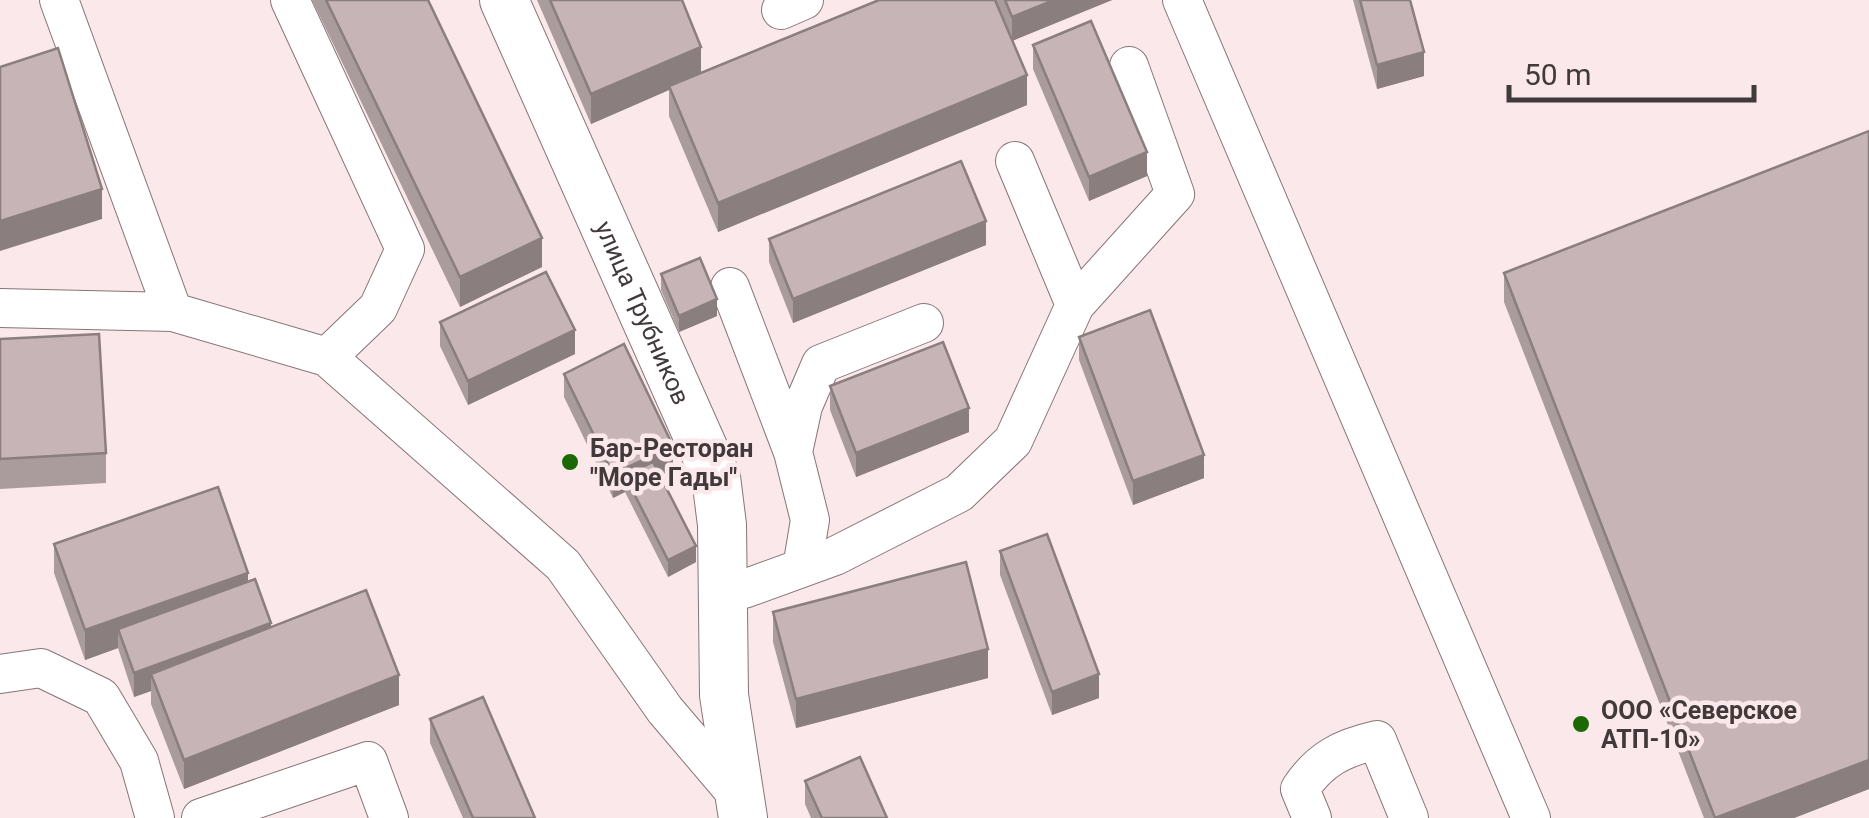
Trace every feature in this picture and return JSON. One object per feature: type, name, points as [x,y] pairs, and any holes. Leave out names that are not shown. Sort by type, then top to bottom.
[{"type":"main road","name":"улица Трубников","points":[[504,0],[716,477],[724,695],[741,807]]},
{"type":"lane","points":[[59,0],[172,312]]},
{"type":"lane","points":[[290,0],[405,248],[378,308],[327,357]]},
{"type":"lane","points":[[1182,0],[1530,818]]},
{"type":"lane","points":[[723,590],[744,589],[802,568],[959,493],[1012,441],[1075,304],[1175,194],[1129,66]]},
{"type":"lane","points":[[1016,161],[1075,304]]},
{"type":"lane","points":[[730,287],[793,452],[810,520],[802,568]]},
{"type":"lane","points":[[0,308],[172,312],[327,357],[563,565],[664,710],[741,807]]},
{"type":"lane","points":[[793,452],[802,406],[822,364],[924,323]]},
{"type":"lane","points":[[0,674],[41,668],[101,698],[138,761],[156,818]]},
{"type":"lane","points":[[1312,818],[1300,789],[1314,767],[1336,753],[1377,740],[1409,818]]},
{"type":"lane","points":[[201,818],[368,761],[388,818]]},
{"type":"building","points":[[326,0],[428,0],[542,238],[460,277]]},
{"type":"building","points":[[550,0],[682,0],[701,47],[591,94]]},
{"type":"building","points":[[879,0],[995,0],[1027,75],[718,203],[669,86]]},
{"type":"building","points":[[1005,0],[1054,0],[1012,17]]},
{"type":"building","points":[[1360,0],[1410,0],[1424,52],[1377,65]]},
{"type":"building","points":[[1091,21],[1147,152],[1089,177],[1033,45]]},
{"type":"building","points":[[58,48],[102,189],[0,221],[0,67]]},
{"type":"building","points":[[1869,131],[1869,760],[1715,818],[1504,273]]},
{"type":"building","points":[[961,161],[986,221],[793,299],[769,239]]},
{"type":"building","points":[[700,258],[717,299],[679,316],[661,274]]},
{"type":"building","points":[[546,272],[575,330],[468,381],[440,322]]},
{"type":"building","points":[[1150,310],[1204,455],[1133,481],[1079,337]]},
{"type":"building","points":[[99,334],[106,453],[0,459],[0,339]]},
{"type":"building","points":[[943,342],[969,408],[856,453],[830,386]]},
{"type":"building","points":[[624,344],[673,446],[613,474],[564,374]]},
{"type":"building","points":[[653,462],[696,546],[668,560],[625,476]]},
{"type":"building","points":[[218,487],[248,573],[85,630],[54,544]]},
{"type":"building","points":[[1047,534],[1099,674],[1052,692],[1000,551]]},
{"type":"building","points":[[966,562],[988,649],[796,699],[773,612]]},
{"type":"building","points":[[255,579],[271,623],[134,673],[118,629]]},
{"type":"building","points":[[366,590],[399,675],[184,760],[151,674]]},
{"type":"building","points":[[483,697],[535,818],[473,818],[430,719]]},
{"type":"building","points":[[860,757],[887,818],[822,818],[805,781]]},
{"type":"place","name":"Бар-Ресторан \"Море Гады\"","points":[[570,462]]},
{"type":"place","name":"ООО «Северское АТП-10»","points":[[1581,724]]}]
